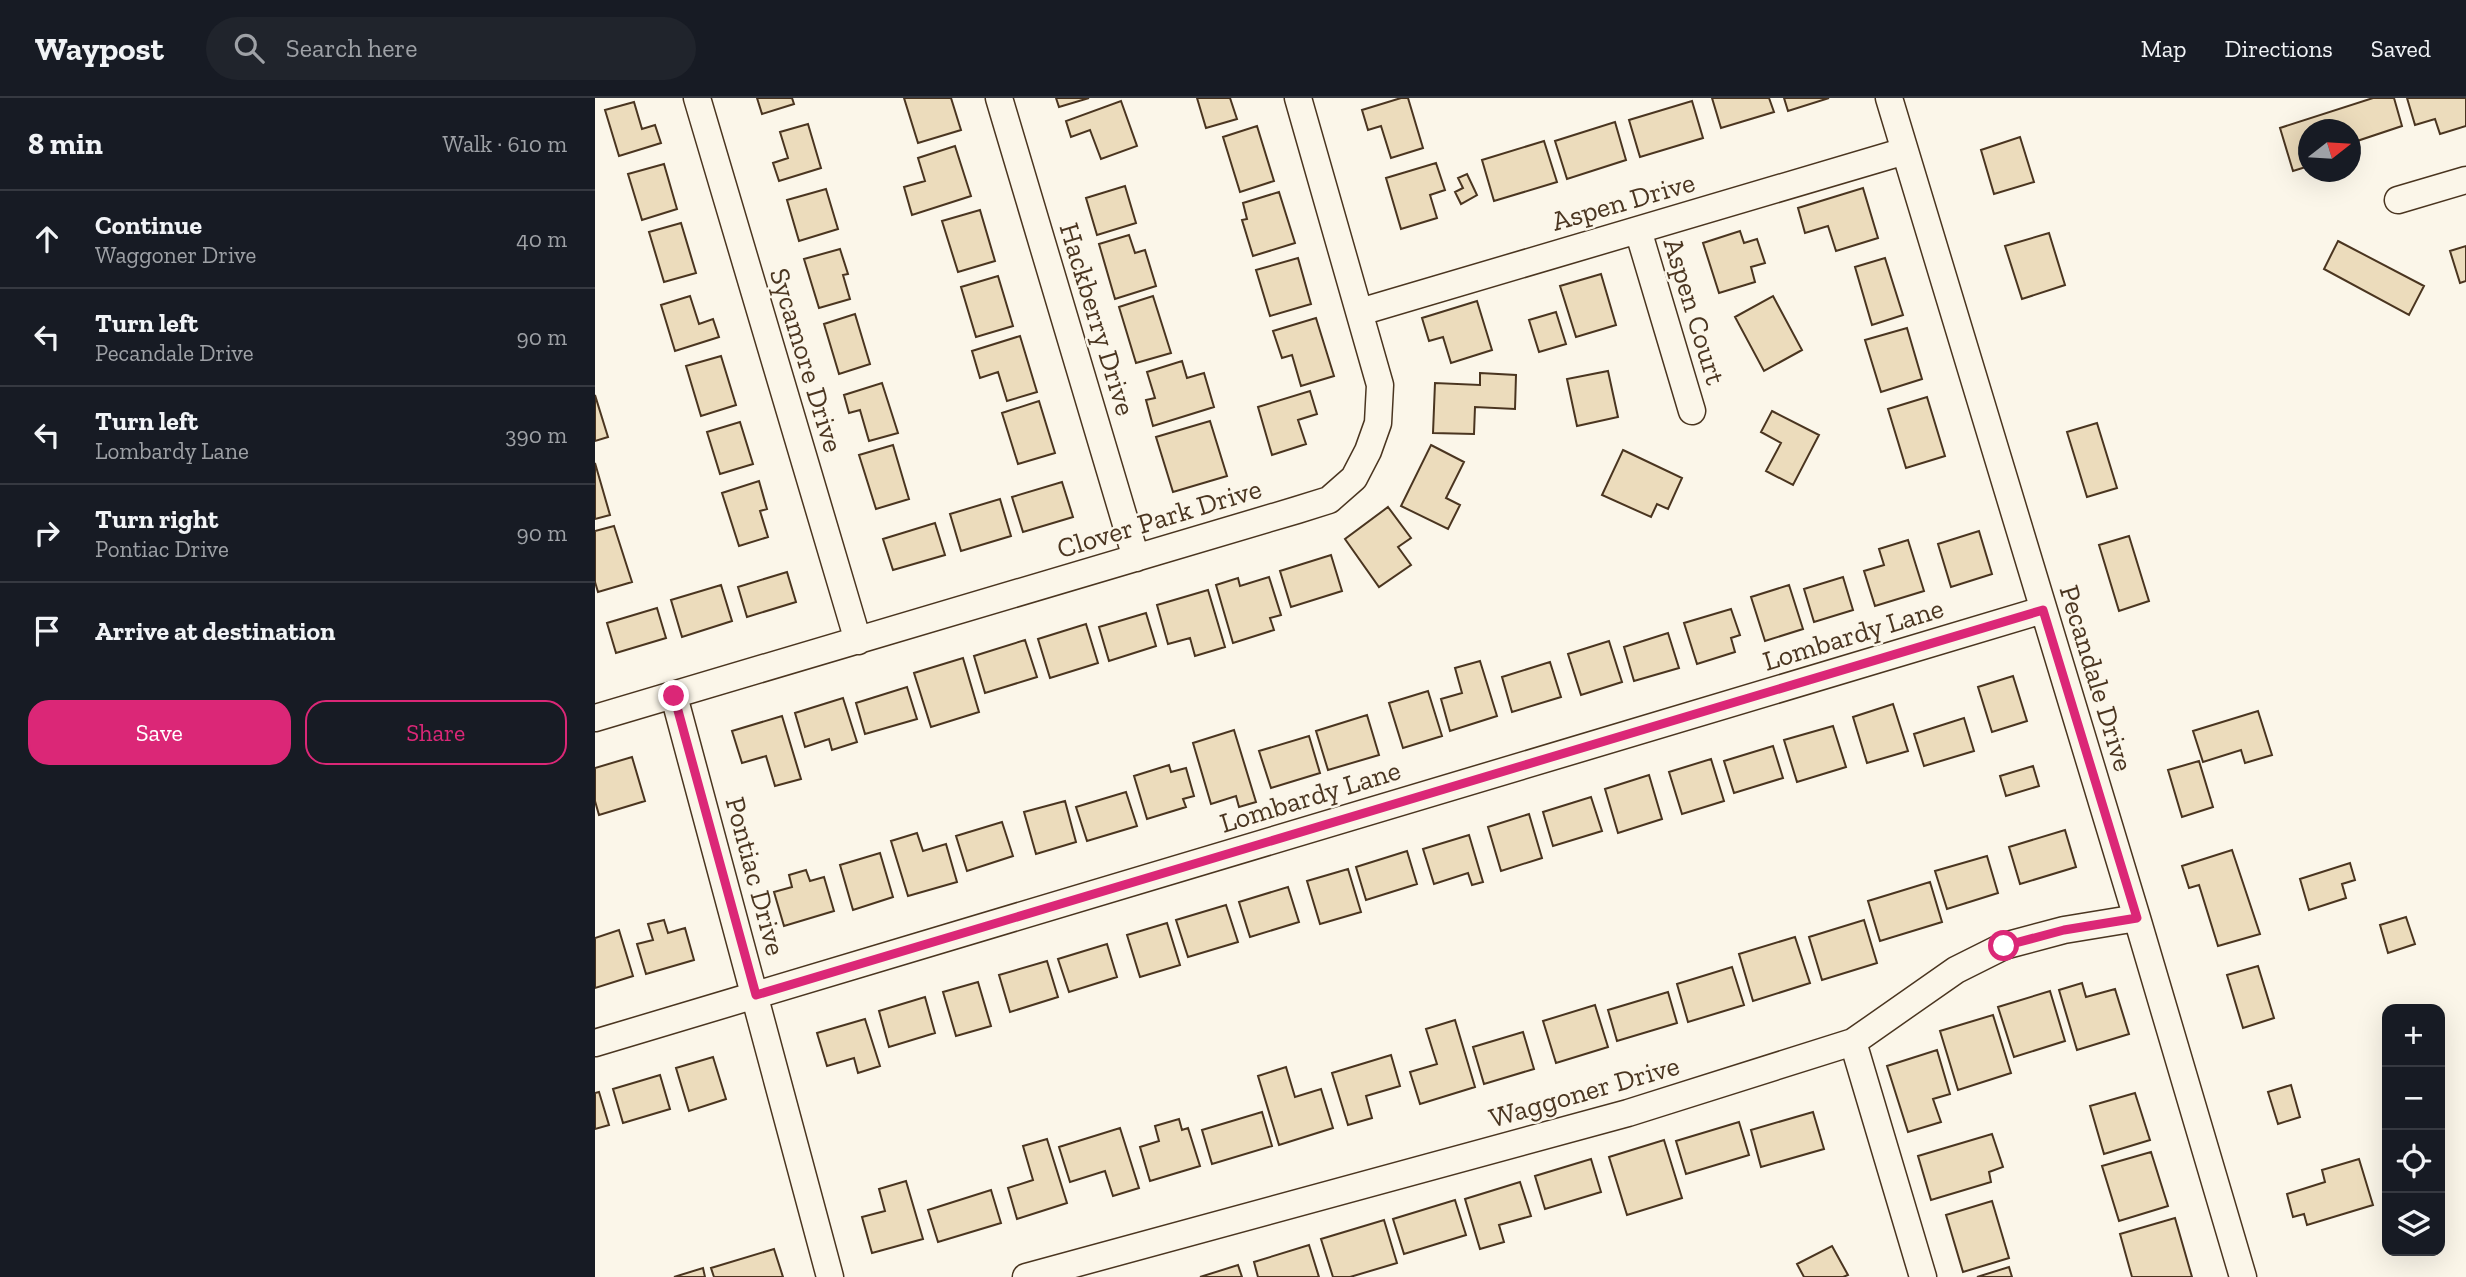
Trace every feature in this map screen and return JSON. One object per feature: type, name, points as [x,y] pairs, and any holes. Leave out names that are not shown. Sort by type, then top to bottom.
[{"type":"street","name":"Sycamore Drive","points":[[697,98],[858,640]]},
{"type":"street","name":"Hackberry Drive","points":[[999,98],[1136,558]]},
{"type":"street","name":"Clover Park Drive","points":[[595,718],[1329,500],[1354,478],[1378,423],[1380,385],[1298,98]]},
{"type":"street","name":"Pecandale Drive","points":[[1889,98],[2243,1277]]},
{"type":"street","name":"Aspen Drive","points":[[1360,312],[1905,151]]},
{"type":"street","points":[[2398,200],[2466,180]]},
{"type":"street","name":"Aspen Court","points":[[1638,230],[1692,411]]},
{"type":"street","name":"Lombardy Lane","points":[[595,1043],[2043,610]]},
{"type":"street","name":"Pontiac Drive","points":[[674,696],[830,1277]]},
{"type":"street","name":"Waggoner Drive","points":[[1026,1277],[1628,1113],[1853,1042],[1956,970],[2004,946],[2064,930],[2137,918]]},
{"type":"street","points":[[1853,1042],[1923,1277]]},
{"type":"building","points":[[757,98],[792,98],[794,104],[762,114]]},
{"type":"building","points":[[904,98],[951,98],[961,130],[918,143]]},
{"type":"building","points":[[1056,98],[1089,98],[1059,107]]},
{"type":"building","points":[[1197,98],[1230,98],[1237,119],[1206,128]]},
{"type":"building","points":[[1408,98],[1423,148],[1391,158],[1381,126],[1368,130],[1362,110]]},
{"type":"building","points":[[1712,98],[1769,98],[1774,112],[1721,128]]},
{"type":"building","points":[[1784,98],[1829,98],[1788,111]]},
{"type":"building","points":[[2373,98],[2394,98],[2402,126],[2361,140],[2361,119],[2308,119]]},
{"type":"building","points":[[2407,98],[2466,98],[2466,126],[2440,134],[2435,119],[2415,125]]},
{"type":"building","points":[[1121,101],[1137,146],[1101,159],[1090,130],[1071,137],[1066,121]]},
{"type":"building","points":[[1692,101],[1703,138],[1640,157],[1629,120]]},
{"type":"building","points":[[634,102],[642,129],[655,125],[661,143],[619,156],[605,110]]},
{"type":"building","points":[[1615,122],[1626,160],[1567,179],[1555,141]]},
{"type":"building","points":[[2298,122],[2298,169],[2293,171],[2280,128]]},
{"type":"building","points":[[808,124],[821,168],[779,181],[773,163],[788,158],[780,132]]},
{"type":"building","points":[[1257,126],[1274,181],[1240,192],[1223,137]]},
{"type":"building","points":[[2020,137],[2034,182],[1994,194],[1981,150]]},
{"type":"building","points":[[1544,141],[1557,182],[1494,201],[1482,160]]},
{"type":"building","points":[[955,146],[971,196],[912,215],[904,187],[925,181],[918,158]]},
{"type":"building","points":[[1436,163],[1445,190],[1430,195],[1437,218],[1401,229],[1386,178]]},
{"type":"building","points":[[664,164],[677,209],[642,220],[628,174]]},
{"type":"building","points":[[1467,174],[1477,195],[1461,204],[1455,192],[1463,188],[1458,178]]},
{"type":"building","points":[[1125,186],[1136,223],[1097,235],[1086,198]]},
{"type":"building","points":[[1863,188],[1878,238],[1836,251],[1828,226],[1805,233],[1798,208]]},
{"type":"building","points":[[826,189],[838,229],[799,241],[787,200]]},
{"type":"building","points":[[1279,192],[1295,243],[1253,256],[1242,220],[1247,219],[1243,203]]},
{"type":"building","points":[[980,210],[995,261],[958,272],[942,221]]},
{"type":"building","points":[[681,223],[696,273],[664,282],[649,232]]},
{"type":"building","points":[[1740,231],[1744,243],[1757,239],[1765,263],[1751,267],[1755,282],[1719,293],[1703,243]]},
{"type":"building","points":[[2049,233],[2065,285],[2022,299],[2005,246]]},
{"type":"building","points":[[1129,235],[1135,253],[1145,250],[1156,286],[1115,299],[1099,244]]},
{"type":"building","points":[[2338,241],[2424,286],[2409,315],[2324,269]]},
{"type":"building","points":[[2466,246],[2466,281],[2460,283],[2450,251]]},
{"type":"building","points":[[840,249],[848,274],[843,275],[850,299],[819,308],[804,259]]},
{"type":"building","points":[[1298,258],[1311,304],[1270,316],[1256,270]]},
{"type":"building","points":[[1885,258],[1903,315],[1872,325],[1855,267]]},
{"type":"building","points":[[1601,274],[1616,325],[1576,337],[1560,286]]},
{"type":"building","points":[[998,276],[1013,326],[976,337],[961,287]]},
{"type":"building","points":[[690,296],[699,324],[713,319],[719,337],[675,351],[661,305]]},
{"type":"building","points":[[1153,296],[1171,353],[1136,363],[1119,307]]},
{"type":"building","points":[[1773,296],[1802,350],[1764,371],[1735,317]]},
{"type":"building","points":[[1477,301],[1492,350],[1451,363],[1443,337],[1429,341],[1422,318]]},
{"type":"building","points":[[1556,312],[1566,344],[1539,352],[1529,320]]},
{"type":"building","points":[[855,314],[870,364],[839,374],[824,324]]},
{"type":"building","points":[[1316,318],[1334,376],[1301,386],[1292,355],[1282,358],[1273,331]]},
{"type":"building","points":[[1907,328],[1922,379],[1881,392],[1865,340]]},
{"type":"building","points":[[1020,336],[1037,392],[1007,401],[998,372],[980,378],[972,351]]},
{"type":"building","points":[[721,356],[736,405],[701,416],[686,366]]},
{"type":"building","points":[[1182,361],[1187,378],[1204,373],[1214,407],[1153,426],[1146,400],[1155,398],[1147,372]]},
{"type":"building","points":[[1608,371],[1618,417],[1577,426],[1567,379]]},
{"type":"building","points":[[1480,373],[1516,375],[1515,409],[1475,407],[1474,434],[1433,433],[1435,383],[1480,385]]},
{"type":"building","points":[[882,383],[898,433],[869,441],[860,410],[849,413],[844,395]]},
{"type":"building","points":[[1310,391],[1317,414],[1298,420],[1306,444],[1272,455],[1258,407]]},
{"type":"building","points":[[595,395],[608,437],[595,441]]},
{"type":"building","points":[[1927,397],[1945,456],[1906,468],[1888,409]]},
{"type":"building","points":[[1039,401],[1055,453],[1018,464],[1002,413]]},
{"type":"building","points":[[1772,411],[1819,435],[1793,485],[1766,471],[1781,443],[1761,432]]},
{"type":"building","points":[[1210,421],[1227,476],[1173,492],[1156,437]]},
{"type":"building","points":[[740,422],[753,464],[720,474],[707,432]]},
{"type":"building","points":[[2097,423],[2117,488],[2087,497],[2067,432]]},
{"type":"building","points":[[893,445],[909,499],[876,509],[859,455]]},
{"type":"building","points":[[1431,445],[1464,462],[1446,498],[1460,505],[1448,529],[1401,506]]},
{"type":"building","points":[[1623,450],[1682,478],[1668,509],[1657,504],[1651,517],[1602,495]]},
{"type":"building","points":[[595,463],[610,515],[595,519]]},
{"type":"building","points":[[759,481],[767,509],[760,511],[768,537],[739,546],[722,493]]},
{"type":"building","points":[[1062,482],[1073,517],[1023,532],[1012,497]]},
{"type":"building","points":[[1000,499],[1011,536],[961,551],[950,514]]},
{"type":"building","points":[[1388,507],[1411,538],[1398,547],[1411,565],[1379,587],[1345,539]]},
{"type":"building","points":[[935,523],[945,555],[893,570],[883,539]]},
{"type":"building","points":[[614,526],[632,582],[598,592],[595,582],[595,531]]},
{"type":"building","points":[[1979,531],[1992,574],[1951,587],[1938,544]]},
{"type":"building","points":[[2129,536],[2149,601],[2119,611],[2099,545]]},
{"type":"building","points":[[1908,540],[1924,591],[1875,606],[1864,571],[1884,565],[1879,549]]},
{"type":"building","points":[[1331,555],[1342,591],[1291,607],[1280,571]]},
{"type":"building","points":[[787,572],[796,602],[747,617],[738,587]]},
{"type":"building","points":[[1269,577],[1281,615],[1270,618],[1274,630],[1233,643],[1216,585],[1238,578],[1240,586]]},
{"type":"building","points":[[1843,577],[1853,610],[1814,622],[1804,589]]},
{"type":"building","points":[[721,585],[732,621],[682,637],[671,600]]},
{"type":"building","points":[[1789,585],[1803,629],[1765,641],[1751,597]]},
{"type":"building","points":[[1208,590],[1225,647],[1195,656],[1190,638],[1168,644],[1157,605]]},
{"type":"building","points":[[657,608],[666,638],[616,653],[607,623]]},
{"type":"building","points":[[1731,609],[1740,635],[1731,638],[1735,652],[1697,664],[1684,623]]},
{"type":"building","points":[[1146,613],[1156,646],[1109,661],[1099,627]]},
{"type":"building","points":[[1086,624],[1098,663],[1050,678],[1038,639]]},
{"type":"building","points":[[1668,633],[1679,668],[1634,681],[1624,647]]},
{"type":"building","points":[[1025,640],[1037,677],[985,693],[974,656]]},
{"type":"building","points":[[1609,641],[1622,682],[1581,695],[1568,654]]},
{"type":"building","points":[[963,658],[979,712],[931,727],[914,673]]},
{"type":"building","points":[[1480,661],[1497,716],[1450,731],[1441,699],[1462,693],[1455,668]]},
{"type":"building","points":[[1550,662],[1561,697],[1512,712],[1502,677]]},
{"type":"building","points":[[2013,676],[2027,721],[1992,732],[1978,687]]},
{"type":"building","points":[[907,687],[917,719],[865,734],[856,703]]},
{"type":"building","points":[[1428,691],[1442,736],[1403,748],[1389,703]]},
{"type":"building","points":[[843,698],[857,742],[832,750],[829,739],[805,747],[795,713]]},
{"type":"building","points":[[1893,704],[1908,751],[1867,763],[1853,717]]},
{"type":"building","points":[[2258,711],[2272,755],[2245,763],[2241,750],[2203,762],[2193,731]]},
{"type":"building","points":[[1367,715],[1379,755],[1328,770],[1316,731]]},
{"type":"building","points":[[782,716],[801,779],[775,786],[766,756],[742,763],[732,731]]},
{"type":"building","points":[[1964,718],[1974,751],[1924,766],[1914,734]]},
{"type":"building","points":[[1833,726],[1846,767],[1797,782],[1784,740]]},
{"type":"building","points":[[1234,730],[1256,802],[1239,807],[1236,796],[1211,804],[1193,743]]},
{"type":"building","points":[[1309,736],[1320,773],[1271,788],[1259,751]]},
{"type":"building","points":[[1773,746],[1783,778],[1734,793],[1724,761]]},
{"type":"building","points":[[632,757],[645,801],[599,815],[595,801],[595,768]]},
{"type":"building","points":[[1711,759],[1724,801],[1682,814],[1669,772]]},
{"type":"building","points":[[2199,761],[2213,807],[2182,817],[2168,770]]},
{"type":"building","points":[[1169,765],[1171,772],[1186,768],[1194,796],[1183,799],[1186,807],[1147,819],[1134,776]]},
{"type":"building","points":[[2033,766],[2039,786],[2006,796],[2000,776]]},
{"type":"building","points":[[1649,775],[1662,819],[1618,833],[1605,789]]},
{"type":"building","points":[[1126,792],[1137,826],[1087,841],[1076,807]]},
{"type":"building","points":[[1591,797],[1602,831],[1553,846],[1543,812]]},
{"type":"building","points":[[1065,801],[1076,842],[1036,854],[1024,812]]},
{"type":"building","points":[[1529,814],[1542,858],[1501,871],[1488,827]]},
{"type":"building","points":[[1002,822],[1013,856],[967,871],[956,836]]},
{"type":"building","points":[[2065,830],[2076,867],[2020,884],[2009,847]]},
{"type":"building","points":[[917,833],[923,851],[946,844],[957,882],[908,896],[891,841]]},
{"type":"building","points":[[1469,835],[1483,882],[1472,885],[1468,873],[1434,884],[1423,849]]},
{"type":"building","points":[[2232,850],[2260,934],[2218,946],[2199,885],[2189,888],[2182,866]]},
{"type":"building","points":[[1407,851],[1417,884],[1366,900],[1356,867]]},
{"type":"building","points":[[880,853],[893,897],[853,910],[840,865]]},
{"type":"building","points":[[1987,856],[1998,893],[1947,909],[1935,871]]},
{"type":"building","points":[[2350,863],[2355,880],[2342,884],[2346,898],[2309,910],[2300,879]]},
{"type":"building","points":[[1348,869],[1361,912],[1320,924],[1307,881]]},
{"type":"building","points":[[806,870],[810,881],[824,877],[834,911],[784,926],[774,892],[792,887],[789,875]]},
{"type":"building","points":[[1930,882],[1942,922],[1880,941],[1868,901]]},
{"type":"building","points":[[1288,887],[1299,922],[1250,937],[1239,902]]},
{"type":"building","points":[[1226,905],[1238,942],[1188,957],[1176,920]]},
{"type":"building","points":[[2406,917],[2415,944],[2388,953],[2380,925]]},
{"type":"building","points":[[664,920],[668,933],[685,928],[694,960],[646,974],[637,944],[653,940],[648,924]]},
{"type":"building","points":[[1864,920],[1877,963],[1822,980],[1809,937]]},
{"type":"building","points":[[1167,923],[1180,965],[1140,977],[1127,935]]},
{"type":"building","points":[[619,930],[633,976],[595,988],[595,938]]},
{"type":"building","points":[[1795,937],[1810,983],[1753,1001],[1739,954]]},
{"type":"building","points":[[1107,944],[1117,977],[1069,992],[1058,959]]},
{"type":"building","points":[[1047,961],[1058,997],[1010,1012],[999,975]]},
{"type":"building","points":[[2258,966],[2274,1018],[2243,1028],[2227,975]]},
{"type":"building","points":[[1732,967],[1744,1005],[1688,1022],[1677,984]]},
{"type":"building","points":[[978,982],[991,1026],[956,1036],[943,992]]},
{"type":"building","points":[[2082,983],[2086,997],[2115,989],[2129,1034],[2077,1050],[2059,990]]},
{"type":"building","points":[[2050,991],[2065,1041],[2014,1057],[1998,1007]]},
{"type":"building","points":[[1668,992],[1677,1023],[1617,1041],[1608,1010]]},
{"type":"building","points":[[925,997],[935,1033],[889,1047],[879,1011]]},
{"type":"building","points":[[1595,1005],[1608,1047],[1556,1063],[1543,1021]]},
{"type":"building","points":[[1993,1015],[2011,1073],[1958,1090],[1940,1031]]},
{"type":"building","points":[[865,1019],[880,1066],[858,1073],[854,1058],[827,1066],[817,1033]]},
{"type":"building","points":[[1455,1020],[1475,1087],[1420,1104],[1410,1072],[1437,1064],[1426,1029]]},
{"type":"building","points":[[1523,1032],[1534,1069],[1484,1084],[1473,1047]]},
{"type":"building","points":[[1937,1050],[1950,1094],[1933,1099],[1941,1122],[1908,1132],[1887,1066]]},
{"type":"building","points":[[1391,1055],[1400,1086],[1366,1096],[1372,1118],[1348,1125],[1332,1073]]},
{"type":"building","points":[[713,1057],[726,1099],[689,1111],[676,1068]]},
{"type":"building","points":[[1286,1067],[1295,1097],[1321,1089],[1333,1128],[1279,1145],[1258,1076]]},
{"type":"building","points":[[660,1075],[670,1109],[623,1123],[613,1089]]},
{"type":"building","points":[[2291,1085],[2300,1117],[2278,1124],[2268,1092]]},
{"type":"building","points":[[599,1092],[609,1125],[595,1129],[595,1093]]},
{"type":"building","points":[[2135,1093],[2150,1140],[2104,1154],[2090,1106]]},
{"type":"building","points":[[1262,1112],[1272,1146],[1212,1164],[1202,1130]]},
{"type":"building","points":[[1813,1112],[1824,1149],[1761,1167],[1751,1130]]},
{"type":"building","points":[[1179,1119],[1182,1130],[1188,1128],[1200,1166],[1150,1181],[1140,1147],[1159,1141],[1155,1126]]},
{"type":"building","points":[[1739,1122],[1749,1155],[1686,1174],[1676,1141]]},
{"type":"building","points":[[1120,1128],[1139,1188],[1113,1196],[1105,1171],[1070,1182],[1059,1147]]},
{"type":"building","points":[[1992,1134],[2003,1167],[1989,1172],[1991,1182],[1931,1200],[1918,1156]]},
{"type":"building","points":[[1047,1139],[1067,1203],[1017,1219],[1008,1188],[1033,1180],[1023,1146]]},
{"type":"building","points":[[1664,1140],[1682,1198],[1627,1215],[1609,1157]]},
{"type":"building","points":[[2151,1152],[2168,1206],[2119,1221],[2102,1166]]},
{"type":"building","points":[[1591,1159],[1601,1192],[1545,1209],[1535,1176]]},
{"type":"building","points":[[2359,1159],[2373,1205],[2307,1225],[2304,1214],[2293,1217],[2287,1194],[2325,1182],[2322,1170]]},
{"type":"building","points":[[906,1181],[923,1239],[872,1253],[862,1217],[885,1211],[879,1189]]},
{"type":"building","points":[[1520,1182],[1531,1216],[1499,1225],[1504,1242],[1480,1249],[1465,1199]]},
{"type":"building","points":[[991,1190],[1001,1223],[938,1242],[928,1210]]},
{"type":"building","points":[[1455,1200],[1466,1235],[1404,1254],[1393,1219]]},
{"type":"building","points":[[1992,1201],[2009,1258],[1963,1272],[1946,1215]]},
{"type":"building","points":[[2175,1218],[2192,1277],[2132,1277],[2120,1234]]},
{"type":"building","points":[[1384,1220],[1397,1263],[1350,1277],[1333,1277],[1321,1239]]},
{"type":"building","points":[[1309,1245],[1319,1277],[1258,1277],[1254,1262]]},
{"type":"building","points":[[1832,1246],[1848,1275],[1804,1277],[1797,1264]]},
{"type":"building","points":[[774,1249],[783,1277],[714,1277],[711,1268]]},
{"type":"building","points":[[1238,1265],[1242,1277],[1200,1277]]},
{"type":"building","points":[[2009,1267],[2012,1277],[1977,1277]]},
{"type":"building","points":[[703,1268],[705,1277],[674,1277]]},
{"type":"route","points":[[674,696],[756,995],[2043,610],[2137,918],[2064,930],[2004,946]]}]
